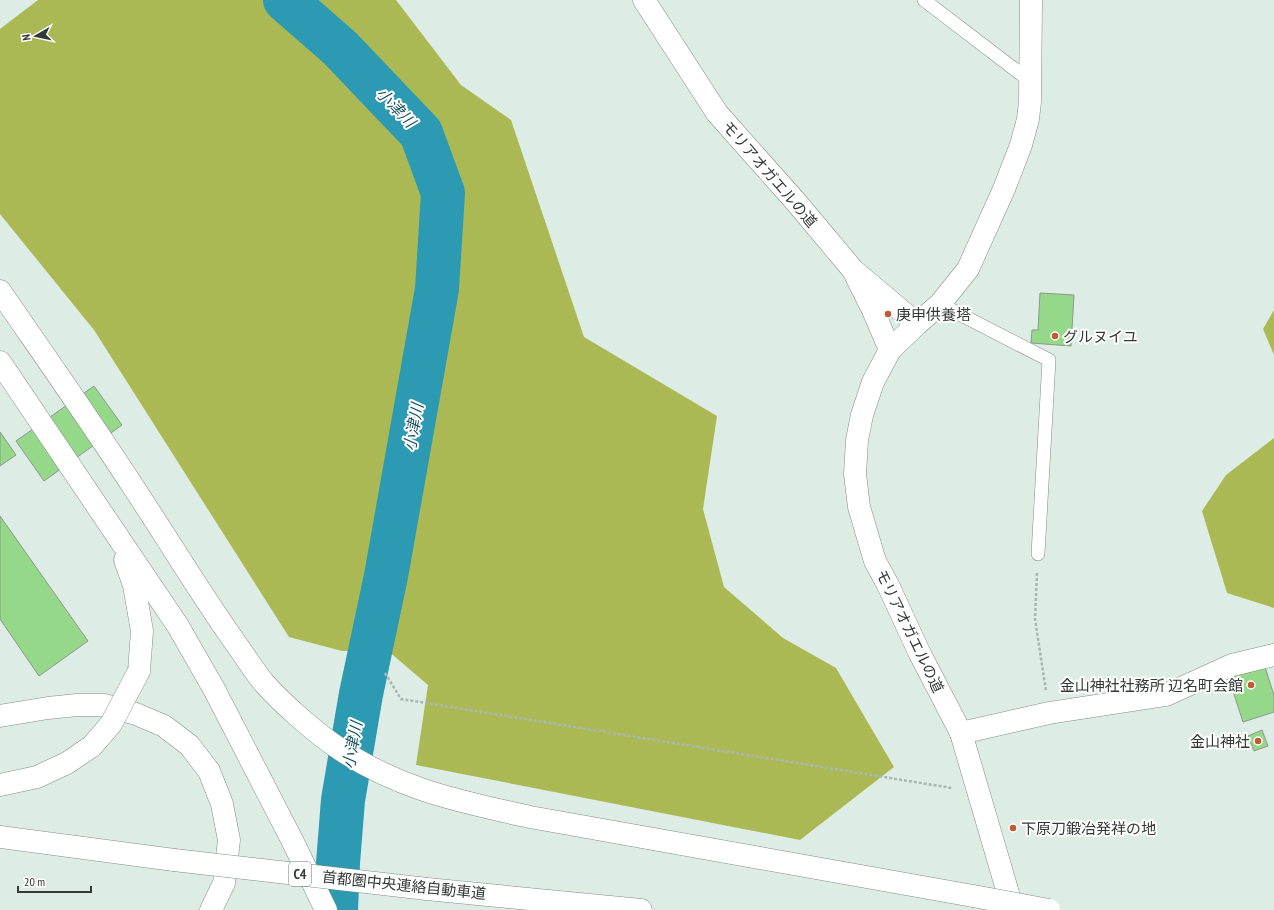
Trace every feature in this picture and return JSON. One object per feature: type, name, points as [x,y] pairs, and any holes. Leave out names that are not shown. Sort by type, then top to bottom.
[{"type":"main road","name":"モリアオガエルの道","points":[[644,0],[717,114],[796,202],[853,270],[872,308],[890,350]]},
{"type":"main road","name":"モリアオガエルの道","points":[[1013,910],[961,733],[920,654],[888,585],[875,561],[859,507],[855,474],[857,440],[862,415],[873,382],[890,350],[940,304],[968,269],[1004,189],[1021,145],[1028,119],[1031,0]]},
{"type":"main road","points":[[853,270],[917,324]]},
{"type":"main road","points":[[0,291],[132,485],[213,612],[265,683],[296,714],[331,743],[369,766],[401,783],[439,796],[530,817],[1049,910]]},
{"type":"main road","points":[[0,362],[178,626],[214,689],[254,765],[326,910]]},
{"type":"main road","points":[[0,785],[37,777],[67,763],[92,746],[111,724],[139,671],[142,631],[134,585],[115,533]]},
{"type":"main road","points":[[961,733],[1049,713],[1166,695],[1232,665],[1274,655]]},
{"type":"main road","points":[[0,716],[48,708],[77,705],[105,705],[136,714],[164,726],[189,746],[209,771],[222,804],[228,840],[224,883],[212,910]]},
{"type":"main road","name":"首都圏中央連絡自動車道","points":[[0,837],[174,860],[427,889],[641,910]]},
{"type":"lane","points":[[924,0],[1030,81]]},
{"type":"lane","points":[[940,304],[1049,360],[1038,554]]},
{"type":"path","points":[[1038,554],[1035,619],[1049,713]]},
{"type":"path","points":[[385,673],[401,699],[979,793]]},
{"type":"green space","points":[[38,0],[396,0],[461,85],[511,120],[584,337],[717,416],[703,509],[724,587],[783,638],[836,668],[894,767],[800,840],[416,765],[428,685],[387,650],[342,651],[289,637],[94,330],[0,214],[0,29]]},
{"type":"green space","points":[[1274,310],[1274,355],[1263,329]]},
{"type":"green space","points":[[1274,438],[1274,608],[1227,593],[1202,511],[1226,475]]},
{"type":"building","points":[[1040,293],[1074,295],[1071,346],[1031,343],[1032,330],[1038,330]]},
{"type":"building","points":[[94,386],[122,425],[44,481],[16,441]]},
{"type":"building","points":[[0,432],[16,455],[0,466]]},
{"type":"building","points":[[0,516],[88,641],[39,676],[0,619]]},
{"type":"building","name":"金山神社社務所 辺名町会館","points":[[1264,664],[1274,695],[1274,712],[1243,722],[1228,676]]},
{"type":"building","name":"金山神社","points":[[1262,730],[1268,746],[1254,751],[1248,736]]},
{"type":"waterway","name":"小津川","points":[[285,0],[340,48],[421,133],[443,193],[437,289],[386,576],[361,694],[343,800],[336,910]]},
{"type":"place","name":"庚申供養塔","points":[[888,314]]},
{"type":"place","name":"グルヌイユ","points":[[1055,336]]},
{"type":"place","name":"金山神社社務所 辺名町会館","points":[[1251,685]]},
{"type":"place","name":"金山神社","points":[[1258,741]]},
{"type":"place","name":"下原刀鍛冶発祥の地","points":[[1013,828]]}]
